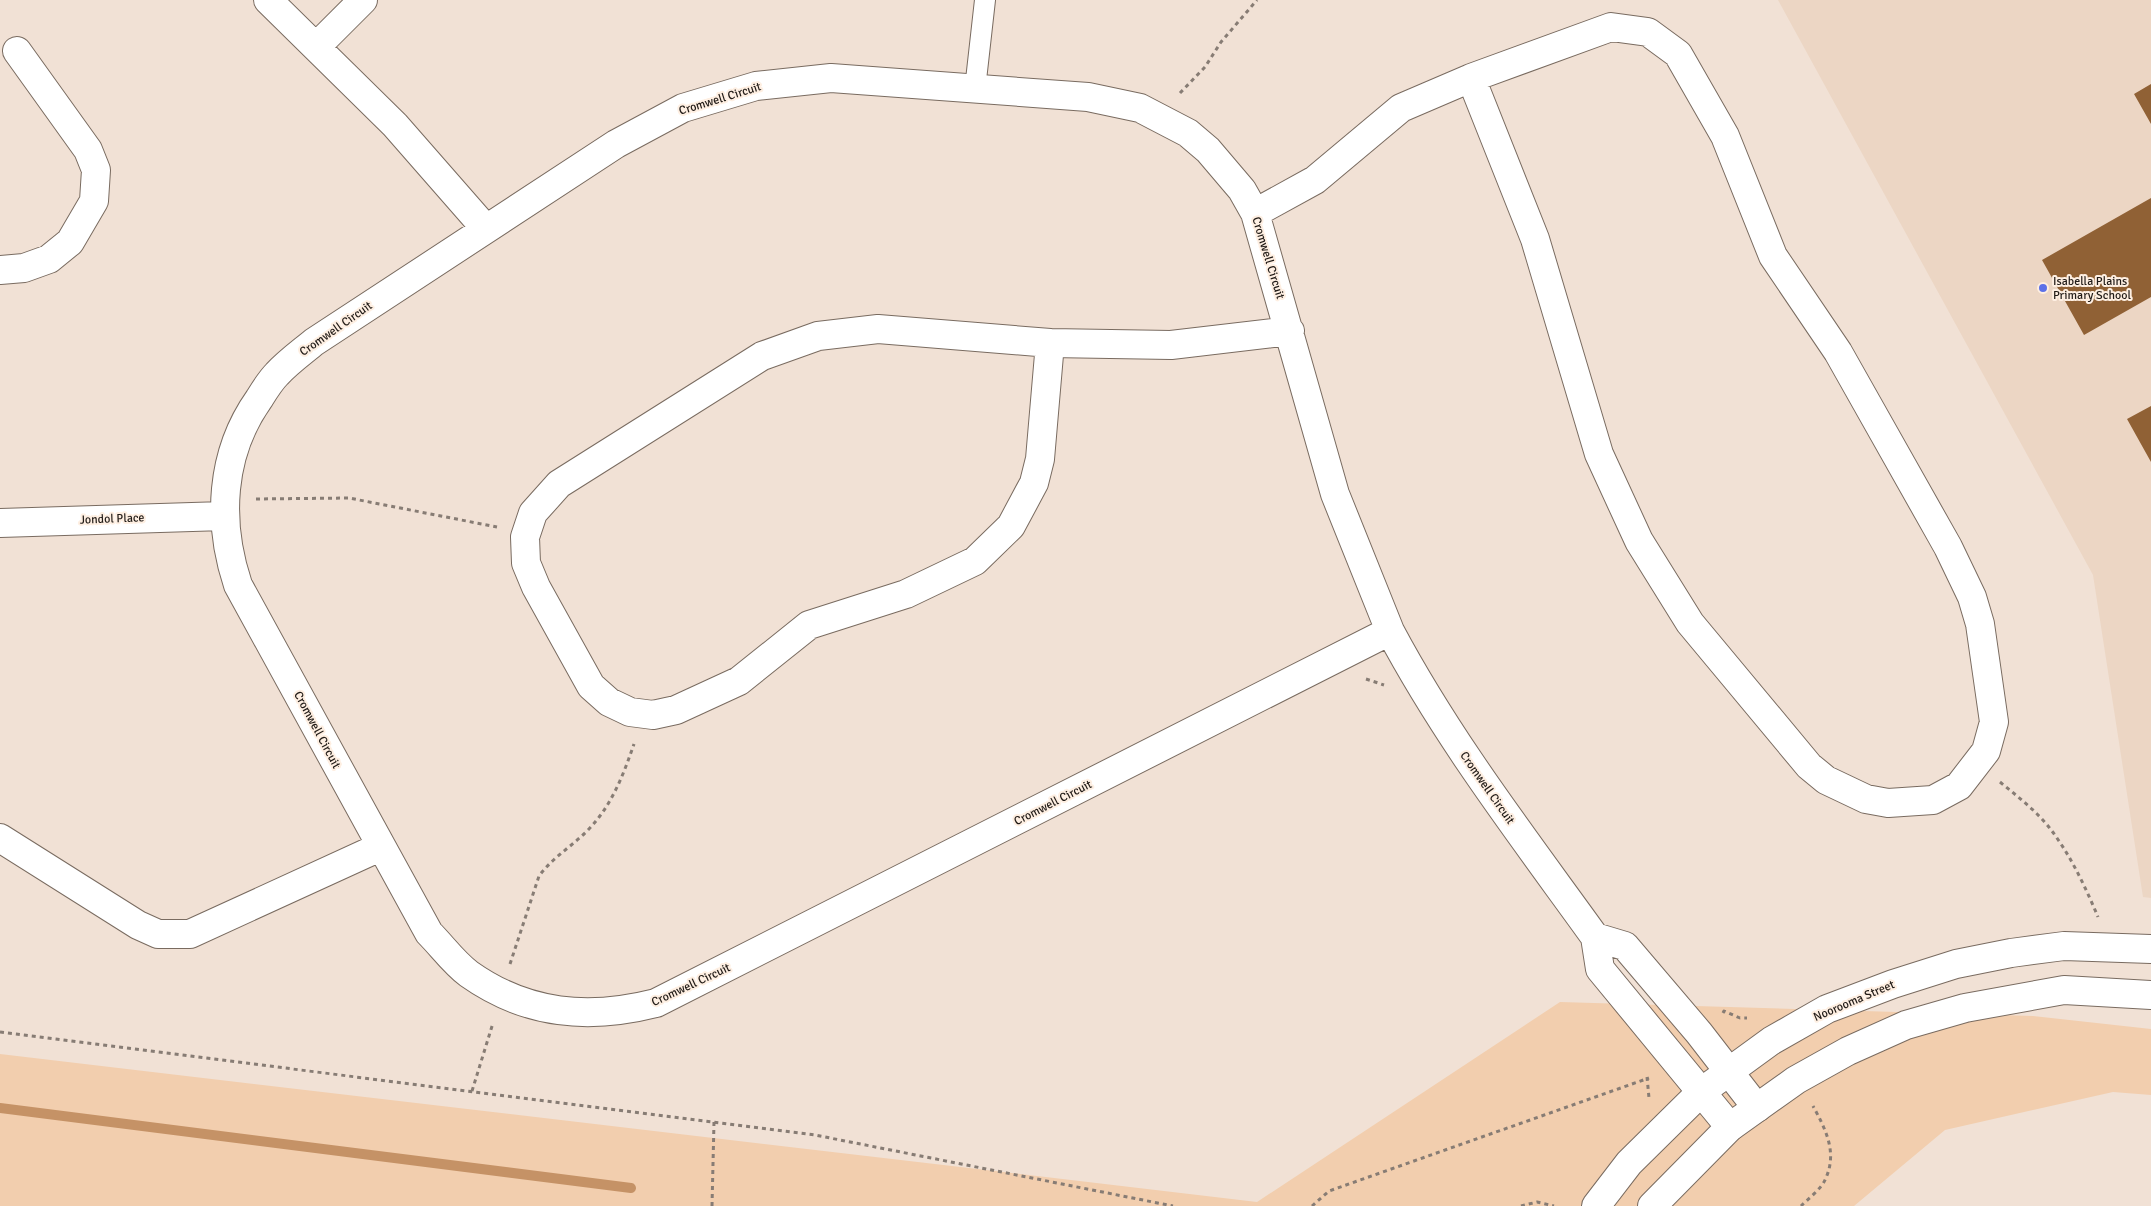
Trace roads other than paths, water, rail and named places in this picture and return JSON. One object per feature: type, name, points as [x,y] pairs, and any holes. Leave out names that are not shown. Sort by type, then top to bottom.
[{"type":"street","points":[[268,0],[395,125],[486,229]]},
{"type":"street","points":[[316,47],[364,0]]},
{"type":"street","points":[[1255,213],[1316,180],[1401,108],[1471,78],[1611,27],[1648,32],[1678,54],[1725,136],[1773,256],[1838,352],[1948,547],[1972,597],[1980,624],[1994,722],[1986,751],[1959,786],[1933,800],[1888,803],[1866,799],[1826,780],[1809,766],[1690,623],[1639,541],[1599,454],[1535,238],[1471,78]]},
{"type":"street","points":[[0,270],[24,268],[49,259],[70,242],[94,201],[96,170],[88,150],[16,51]]},
{"type":"street","name":"Cromwell Circuit","points":[[1390,631],[656,1003],[628,1010],[573,1013],[518,1000],[505,982],[468,973],[429,933],[380,847],[238,585],[231,562],[224,508],[236,440],[246,417],[276,375],[314,342],[616,144],[682,108],[756,86],[831,78],[1088,97],[1140,108],[1188,133],[1208,150],[1242,190],[1255,213],[1335,494],[1390,631],[1415,678],[1470,765],[1595,937],[1600,969],[1730,1127]]},
{"type":"street","points":[[1050,344],[1040,459],[1034,483],[1010,526],[975,561],[906,594],[809,625],[739,680],[676,710],[653,715],[630,712],[609,702],[591,686],[536,587],[526,563],[527,533],[533,513],[559,484],[762,356],[818,336],[878,329],[1050,344],[1171,345],[1290,332]]},
{"type":"street","name":"Jondol Place","points":[[0,523],[224,508]]},
{"type":"street","points":[[0,838],[138,925],[158,934],[190,934],[380,847]]},
{"type":"street","points":[[1595,937],[1625,946],[1730,1072],[1757,1108]]},
{"type":"street","name":"Noorooma Street","points":[[1596,1206],[1629,1163],[1701,1092],[1771,1041],[1828,1009],[1893,984],[1956,964],[2011,953],[2064,946],[2151,949]]},
{"type":"street","points":[[1652,1206],[1730,1127],[1796,1080],[1848,1051],[1906,1025],[1965,1008],[2064,990],[2151,995]]},
{"type":"lane","points":[[975,89],[985,0]]},
{"type":"waterway","points":[[0,1108],[631,1188]]},
{"type":"place","name":"Isabella Plains Primary School","points":[[2043,288]]}]
